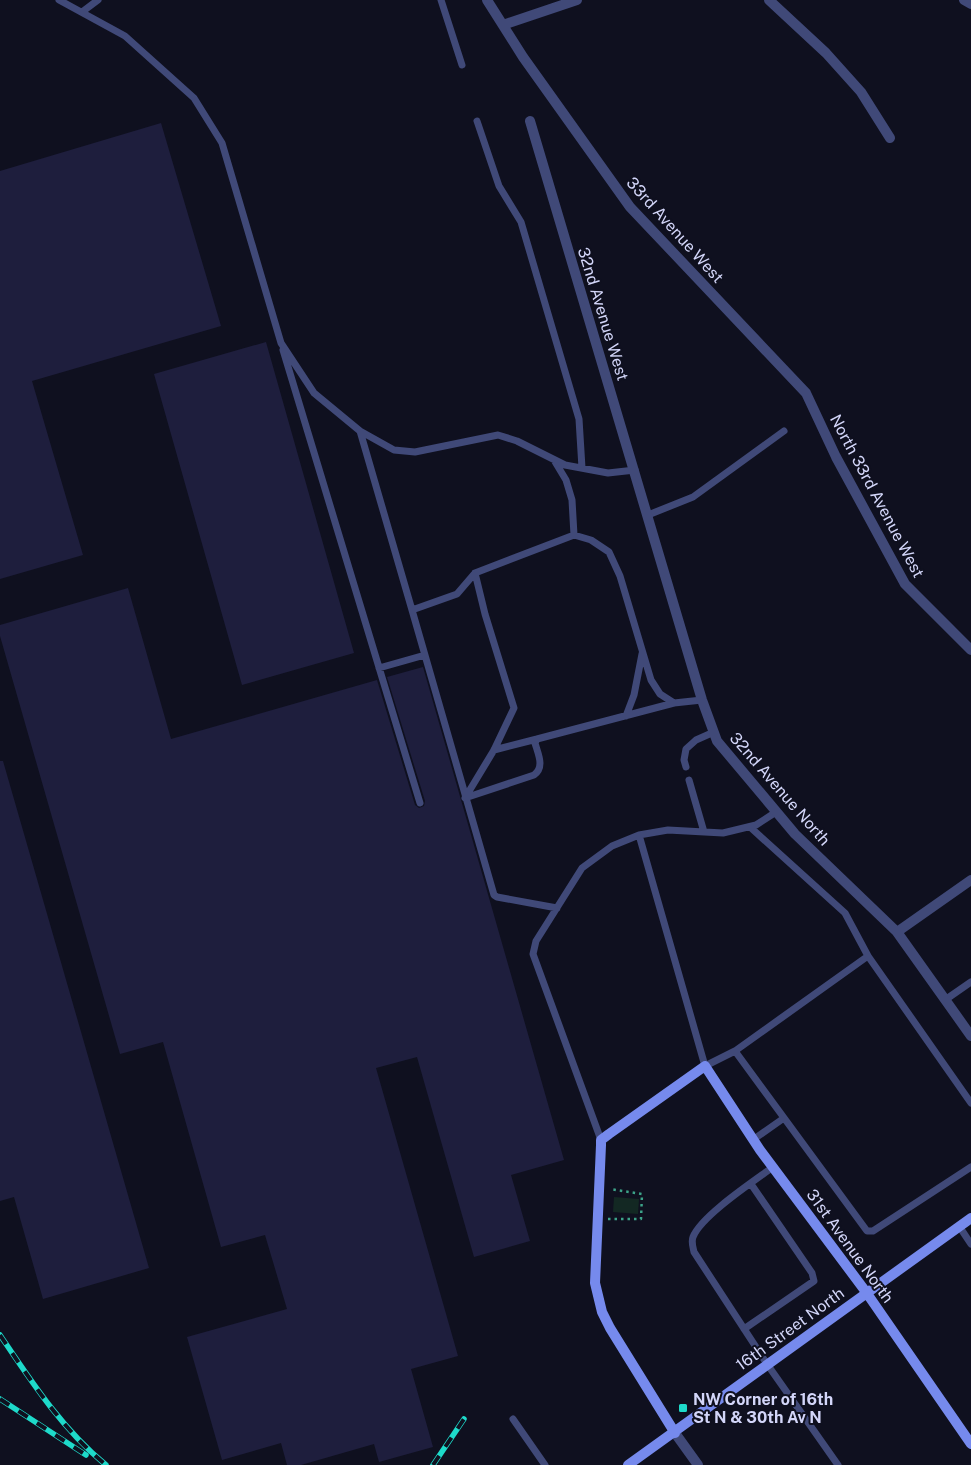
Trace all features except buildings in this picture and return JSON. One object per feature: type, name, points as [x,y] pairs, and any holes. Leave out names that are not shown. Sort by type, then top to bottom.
[{"type":"street","name":"33rd Avenue West","points":[[487,0],[523,57],[630,207],[806,393]]},
{"type":"street","points":[[503,25],[576,0]]},
{"type":"street","points":[[768,0],[826,53],[861,92],[890,138]]},
{"type":"street","points":[[964,0],[971,4]]},
{"type":"street","name":"32nd Avenue West","points":[[530,121],[648,515]]},
{"type":"street","name":"North 33rd Avenue West","points":[[806,393],[841,465],[905,584],[971,650]]},
{"type":"street","name":"32nd Avenue North","points":[[648,515],[702,700],[717,741],[795,834],[897,932],[971,1036]]},
{"type":"street","points":[[897,932],[971,880]]},
{"type":"street","points":[[698,1465],[675,1433],[610,1328],[602,1312],[595,1283],[601,1140],[705,1066]]},
{"type":"street","name":"31st Avenue North","points":[[705,1066],[754,1140],[866,1292],[971,1444]]},
{"type":"street","name":"16th Street North","points":[[628,1465],[971,1218]]},
{"type":"lane","points":[[59,0],[126,36],[194,98],[222,143],[420,803]]},
{"type":"lane","points":[[82,12],[98,0]]},
{"type":"lane","points":[[441,0],[462,65]]},
{"type":"lane","points":[[477,120],[499,186],[521,222],[580,419],[582,468]]},
{"type":"lane","points":[[281,343],[314,393],[360,431],[394,450],[415,452],[498,435],[517,441],[565,464],[608,472],[635,470]]},
{"type":"lane","points":[[360,431],[496,896],[557,908]]},
{"type":"lane","points":[[648,515],[693,497],[784,431]]},
{"type":"lane","points":[[554,459],[566,480],[572,500],[574,535]]},
{"type":"lane","points":[[412,610],[457,594],[474,573],[574,535],[591,540],[609,552],[620,576],[651,680],[660,694],[674,703]]},
{"type":"lane","points":[[466,798],[494,750],[514,708],[474,573]]},
{"type":"lane","points":[[626,716],[634,695],[642,650]]},
{"type":"lane","points":[[379,668],[424,655]]},
{"type":"lane","points":[[494,750],[674,703],[702,700]]},
{"type":"lane","points":[[686,767],[684,760],[686,749],[696,740],[714,732]]},
{"type":"lane","points":[[466,798],[539,772],[541,767],[535,743],[537,739]]},
{"type":"lane","points":[[689,780],[704,832]]},
{"type":"lane","points":[[601,1140],[534,954],[536,941],[582,868],[612,846],[640,835],[668,830],[723,833],[756,825],[776,812]]},
{"type":"lane","points":[[750,827],[845,913],[868,956],[971,1103]]},
{"type":"lane","points":[[640,835],[705,1066],[735,1051],[868,956]]},
{"type":"lane","points":[[945,1000],[971,982]]},
{"type":"lane","points":[[735,1051],[869,1232],[971,1167]]},
{"type":"lane","points":[[754,1140],[784,1118]]},
{"type":"lane","points":[[774,1168],[730,1199],[698,1228],[692,1242],[694,1252],[744,1329],[838,1465]]},
{"type":"lane","points":[[744,1329],[814,1281],[812,1273],[751,1184]]},
{"type":"lane","points":[[959,1226],[971,1244]]},
{"type":"lane","points":[[513,1420],[545,1465]]},
{"type":"path","points":[[608,1218],[641,1219],[642,1194],[609,1189]]},
{"type":"green space","points":[[614,1197],[639,1199],[638,1214],[613,1212]]},
{"type":"railway","points":[[0,1335],[61,1420],[106,1465]]},
{"type":"railway","points":[[0,1399],[86,1455]]},
{"type":"railway","points":[[433,1465],[464,1419]]},
{"type":"place","name":"NW Corner of 16th St N & 30th Av N","points":[[683,1408]]}]
